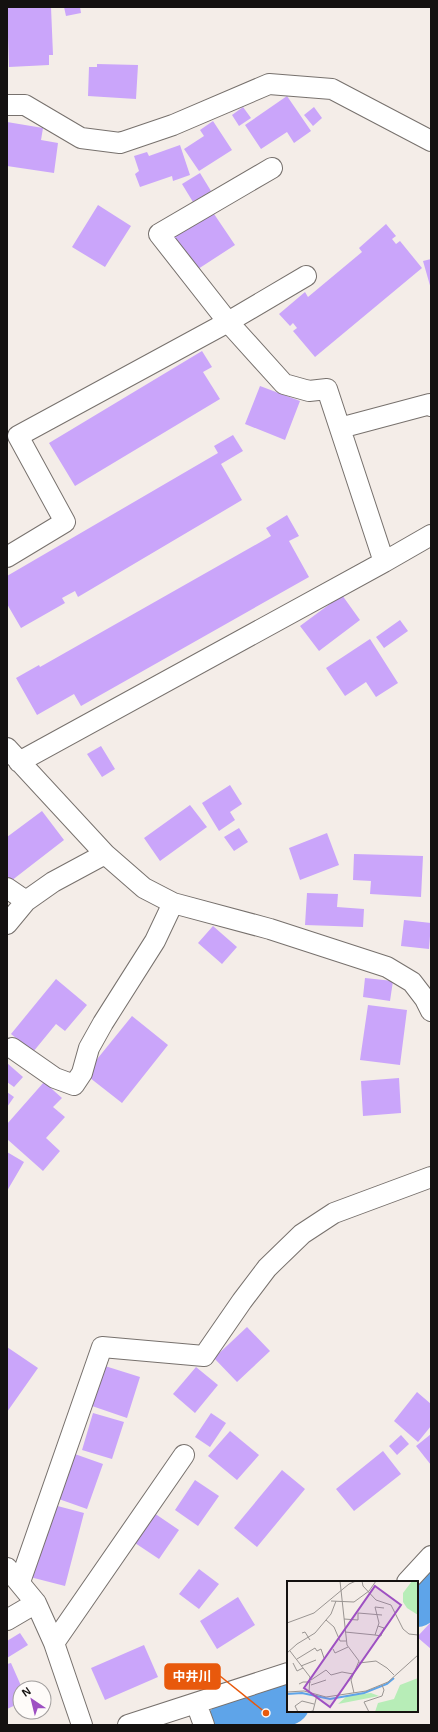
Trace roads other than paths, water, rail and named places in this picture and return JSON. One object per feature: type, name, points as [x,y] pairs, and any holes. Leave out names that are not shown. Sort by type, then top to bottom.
[{"type":"street","points":[[7,105],[25,105],[81,138],[120,143],[173,125],[269,84],[332,89],[431,141]]},
{"type":"street","points":[[272,168],[159,234],[228,322],[284,384],[309,392],[327,389],[384,562]]},
{"type":"street","points":[[7,558],[65,522],[18,436],[228,322],[306,276]]},
{"type":"street","points":[[340,428],[430,404],[431,406]]},
{"type":"street","points":[[429,1002],[412,982],[387,967],[270,929],[173,903],[144,888],[106,854],[13,755],[384,562],[431,535]]},
{"type":"street","points":[[7,924],[26,901],[53,882],[106,854]]},
{"type":"street","points":[[7,888],[26,901]]},
{"type":"street","points":[[12,1048],[55,1078],[74,1085],[82,1073],[89,1048],[103,1023],[155,941],[173,903]]},
{"type":"street","points":[[82,1725],[54,1643],[36,1603],[13,1575],[102,1347],[204,1356],[267,1268],[302,1234],[334,1213],[431,1177]]},
{"type":"street","points":[[54,1643],[184,1455]]},
{"type":"street","points":[[408,1581],[431,1556]]},
{"type":"street","points":[[7,1620],[36,1603]]},
{"type":"street","points":[[128,1725],[200,1714],[287,1673]]},
{"type":"waterway","points":[[418,1604],[431,1590]]},
{"type":"waterway","points":[[227,1725],[266,1713],[287,1703]]},
{"type":"place","name":"中井川","points":[[266,1713]]}]
